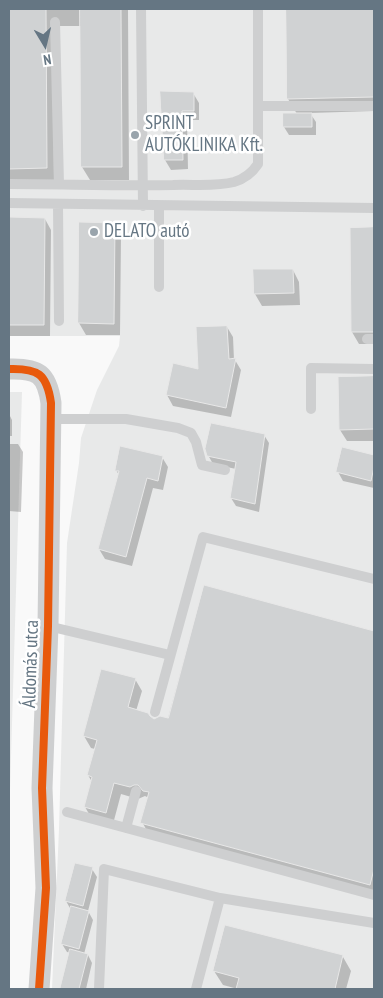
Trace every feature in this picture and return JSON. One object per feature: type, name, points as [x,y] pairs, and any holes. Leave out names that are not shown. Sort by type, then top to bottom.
[{"type":"street","name":"Áldomás utca","points":[[9,369],[34,371],[44,378],[49,386],[51,403],[48,626],[42,788],[46,888],[39,989]]},
{"type":"lane","points":[[141,9],[143,206]]},
{"type":"lane","points":[[9,184],[143,185],[225,183],[245,177],[254,171],[258,164],[258,9]]},
{"type":"lane","points":[[55,22],[59,184]]},
{"type":"lane","points":[[258,106],[374,106]]},
{"type":"lane","points":[[9,203],[374,208]]},
{"type":"lane","points":[[58,204],[59,321]]},
{"type":"lane","points":[[159,206],[159,287]]},
{"type":"lane","points":[[311,410],[312,368],[374,369]]},
{"type":"lane","points":[[51,420],[126,419],[178,428],[191,433],[196,442],[202,465],[225,470]]},
{"type":"lane","points":[[155,712],[203,537],[374,578]]},
{"type":"lane","points":[[48,626],[170,655]]},
{"type":"lane","points":[[126,828],[136,791]]},
{"type":"lane","points":[[67,812],[374,895]]},
{"type":"lane","points":[[99,989],[104,869],[220,898],[374,924]]},
{"type":"lane","points":[[196,989],[220,898]]},
{"type":"shaded area","points":[[9,9],[374,9],[374,989],[52,989],[59,829],[67,543],[81,438],[97,390],[119,346],[120,336],[9,336]]},
{"type":"shaded area","points":[[9,392],[22,392],[9,823]]},
{"type":"building","points":[[9,9],[46,9],[47,168],[9,169]]},
{"type":"building","points":[[80,9],[121,9],[122,167],[81,167]]},
{"type":"building","points":[[286,9],[374,9],[374,97],[287,99]]},
{"type":"building","points":[[160,91],[194,92],[194,111],[182,111],[183,160],[164,160]]},
{"type":"building","points":[[283,113],[312,113],[312,127],[283,127]]},
{"type":"building","points":[[9,217],[45,218],[44,325],[9,325]]},
{"type":"building","points":[[79,222],[115,223],[114,324],[78,323]]},
{"type":"building","points":[[374,227],[374,332],[351,332],[350,228]]},
{"type":"building","points":[[253,269],[293,269],[294,293],[254,294]]},
{"type":"building","points":[[227,326],[229,359],[236,358],[226,408],[166,395],[173,363],[198,369],[196,327]]},
{"type":"building","points":[[374,376],[374,429],[339,430],[338,377]]},
{"type":"building","points":[[211,423],[265,434],[255,504],[230,498],[236,462],[207,456],[205,449]]},
{"type":"building","points":[[120,446],[163,456],[158,481],[147,478],[126,557],[98,549],[119,471],[115,471]]},
{"type":"building","points":[[342,447],[374,455],[371,481],[336,472]]},
{"type":"building","points":[[204,585],[374,631],[374,869],[370,885],[140,823],[149,792],[143,791],[138,785],[130,787],[114,783],[106,813],[84,807],[92,777],[87,775],[97,740],[83,736],[101,669],[136,678],[128,707],[148,713],[154,719],[160,716],[168,718]]},
{"type":"building","points":[[75,863],[93,867],[83,906],[65,901]]},
{"type":"building","points":[[71,906],[89,911],[79,949],[61,944]]},
{"type":"building","points":[[225,925],[343,955],[335,989],[236,989],[239,978],[213,971]]},
{"type":"building","points":[[70,949],[88,954],[79,989],[60,989]]},
{"type":"cycle path","points":[[9,369],[27,370],[34,372],[44,379],[51,403],[48,626],[42,788],[46,888],[39,989]]},
{"type":"place","name":"SPRINT AUTÓKLINIKA Kft.","points":[[135,135]]},
{"type":"place","name":"DELATO autó","points":[[94,232]]}]
